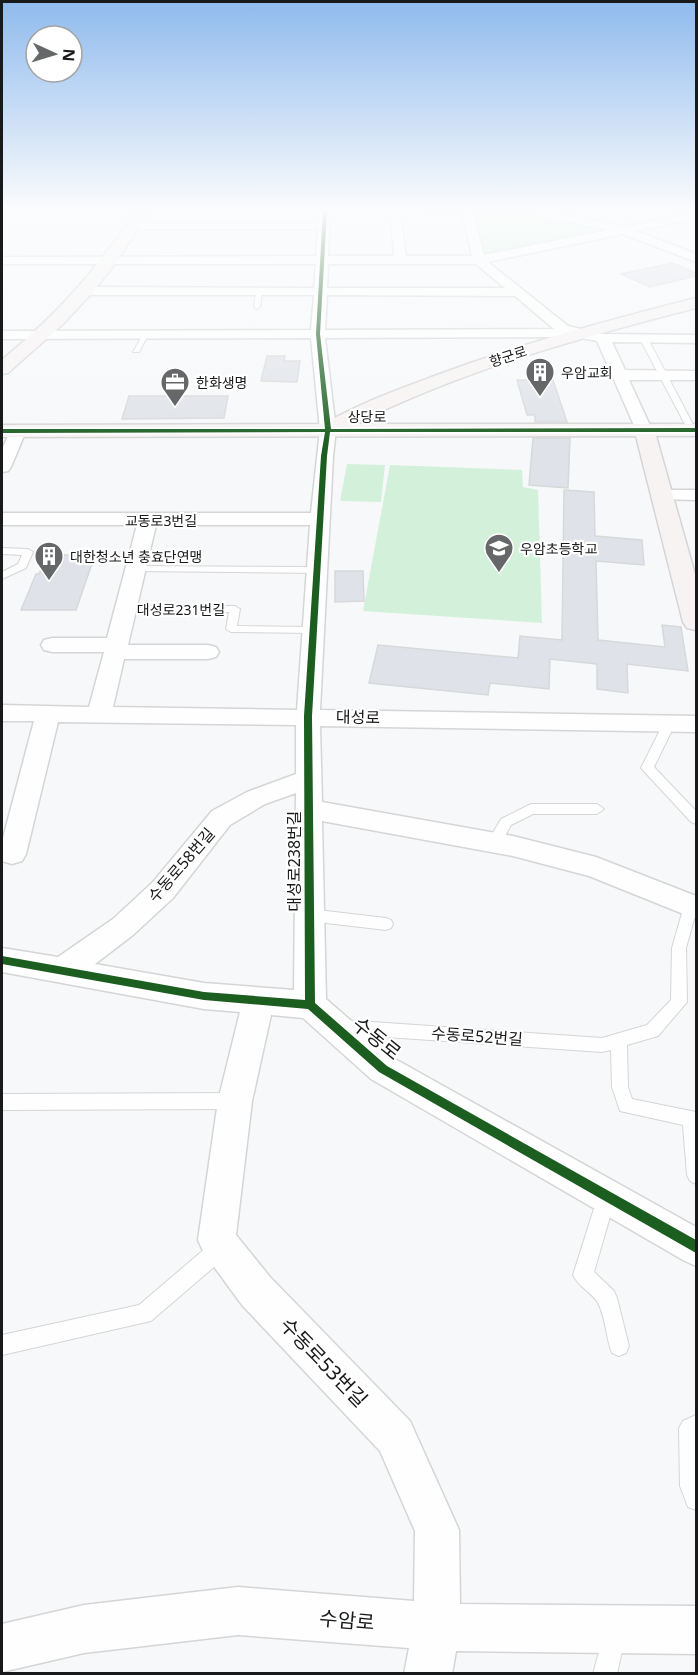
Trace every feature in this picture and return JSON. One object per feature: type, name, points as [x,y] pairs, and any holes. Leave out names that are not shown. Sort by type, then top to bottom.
[{"type":"street","points":[[513,289],[563,329],[576,333],[603,338],[696,339]]},
{"type":"street","points":[[2,369],[43,335],[86,291],[516,292]]},
{"type":"street","name":"대성로238번길","points":[[310,1005],[308,716],[328,430],[318,334],[320,291]]},
{"type":"street","name":"향군로","points":[[328,430],[386,402],[465,370],[576,333],[696,303]]},
{"type":"street","points":[[2,335],[576,333]]},
{"type":"street","points":[[603,338],[644,430],[695,612]]},
{"type":"street","points":[[620,375],[696,375]]},
{"type":"street","points":[[386,402],[417,430]]},
{"type":"street","name":"상당로","points":[[10,431],[694,430]]},
{"type":"street","points":[[2,466],[10,431]]},
{"type":"street","points":[[661,495],[696,495]]},
{"type":"street","name":"교동로3번길","points":[[2,519],[320,519]]},
{"type":"street","name":"대성로231번길","points":[[99,715],[148,520]]},
{"type":"street","points":[[52,645],[208,652]]},
{"type":"street","name":"대성로","points":[[2,712],[696,724]]},
{"type":"street","points":[[12,854],[48,714]]},
{"type":"street","name":"수동로58번길","points":[[64,970],[123,927],[163,890],[221,818],[256,798],[308,779]]},
{"type":"street","points":[[308,809],[494,843],[596,867],[694,907]]},
{"type":"street","points":[[2,960],[204,996],[310,1005]]},
{"type":"street","points":[[222,1247],[217,1240],[235,1101],[259,1000]]},
{"type":"street","name":"수동로","points":[[310,1005],[383,1069],[696,1247]]},
{"type":"street","name":"수동로53번길","points":[[222,1247],[256,1291],[395,1436],[437,1530],[437,1627],[428,1674]]},
{"type":"street","name":"수암로","points":[[2,1648],[84,1629],[238,1611],[437,1627],[696,1629]]},
{"type":"lane","points":[[257,307],[259,291]]},
{"type":"lane","points":[[135,350],[145,335]]},
{"type":"lane","name":"상당로","points":[[644,339],[694,430]]},
{"type":"lane","points":[[2,551],[27,552],[22,566],[2,576]]},
{"type":"lane","points":[[136,570],[317,570]]},
{"type":"lane","name":"대성로231번길","points":[[126,609],[235,609],[231,629],[313,630]]},
{"type":"lane","points":[[669,724],[647,768],[696,819]]},
{"type":"lane","points":[[494,843],[506,822],[531,809],[597,808]]},
{"type":"lane","name":"수동로52번길","points":[[335,1026],[602,1045],[652,1031],[679,1002],[679,948],[694,907]]},
{"type":"lane","name":"대성로238번길","points":[[309,915],[386,924]]},
{"type":"lane","points":[[619,1040],[620,1087],[626,1105],[694,1119],[696,1175]]},
{"type":"lane","points":[[2,1102],[235,1101]]},
{"type":"lane","points":[[607,1196],[583,1275],[607,1298],[619,1346]]},
{"type":"lane","points":[[2,1345],[144,1314],[222,1247]]},
{"type":"lane","points":[[696,1426],[690,1428],[691,1486],[696,1499]]},
{"type":"lane","points":[[606,1674],[614,1629]]},
{"type":"green space","points":[[347,464],[385,465],[381,502],[340,501]]},
{"type":"green space","points":[[390,465],[522,470],[523,487],[538,490],[542,623],[363,611]]},
{"type":"building","points":[[267,356],[285,356],[284,361],[300,361],[297,382],[261,381]]},
{"type":"building","name":"우암교회","points":[[517,380],[553,380],[567,422],[535,422],[535,415],[527,415]]},
{"type":"building","points":[[129,396],[228,396],[224,418],[122,419]]},
{"type":"building","points":[[533,438],[570,438],[568,488],[529,485]]},
{"type":"building","points":[[564,490],[594,492],[595,536],[642,540],[644,565],[596,561],[598,640],[665,647],[662,625],[681,627],[688,671],[627,664],[628,693],[597,689],[597,664],[550,659],[549,689],[490,683],[488,695],[369,683],[378,645],[518,658],[520,636],[562,640]]},
{"type":"building","name":"대한청소년 충효단연맹","points":[[47,555],[95,555],[76,610],[21,610],[36,574],[39,574]]},
{"type":"building","points":[[335,571],[363,571],[364,601],[335,602]]},
{"type":"cycle path","points":[[310,1005],[308,716],[324,456],[328,430],[318,334],[321,289]]},
{"type":"cycle path","points":[[2,431],[696,430]]},
{"type":"cycle path","points":[[2,960],[204,996],[310,1005],[383,1069],[696,1247]]},
{"type":"place","name":"우암교회","points":[[540,398]]},
{"type":"place","name":"한화생명","points":[[175,408]]},
{"type":"place","name":"우암초등학교","points":[[499,574]]},
{"type":"place","name":"대한청소년 충효단연맹","points":[[49,582]]}]
